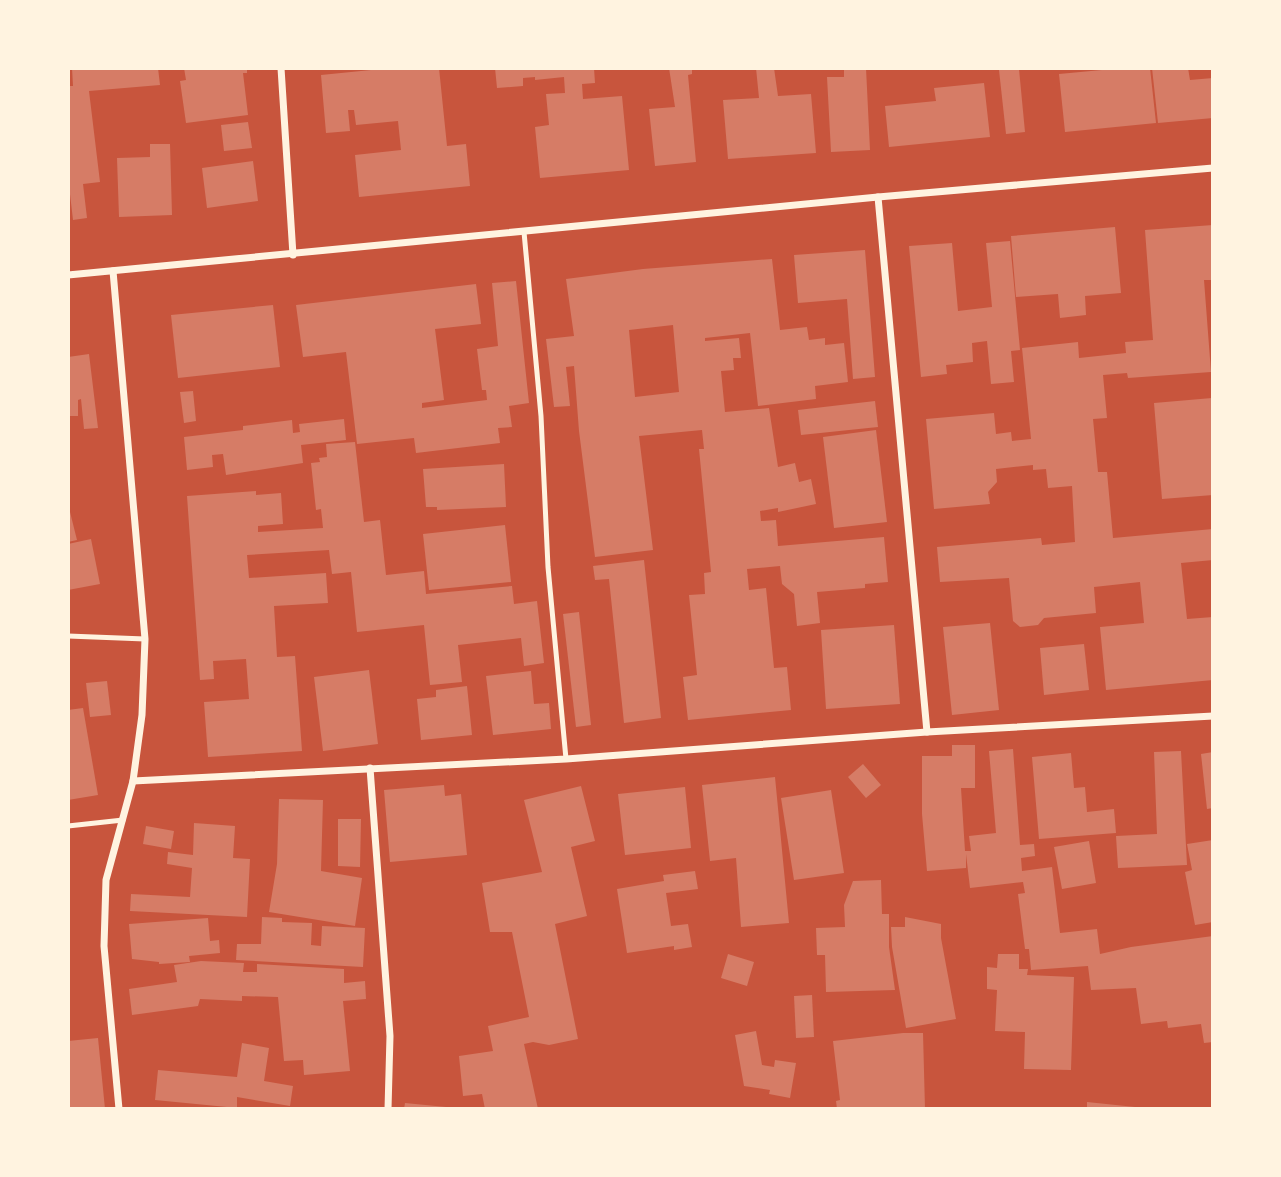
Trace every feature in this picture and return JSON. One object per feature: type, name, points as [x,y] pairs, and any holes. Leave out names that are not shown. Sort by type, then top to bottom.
[{"type":"street","points":[[281,68],[293,254]]},
{"type":"street","points":[[68,275],[878,197],[1213,169]]},
{"type":"street","points":[[878,197],[927,732]]},
{"type":"street","points":[[113,271],[145,639],[142,715],[133,781],[106,880],[104,946],[119,1109]]},
{"type":"street","points":[[133,781],[566,759],[927,732],[1213,716]]},
{"type":"street","points":[[370,768],[390,1036],[388,1109]]},
{"type":"lane","points":[[524,232],[541,416],[548,567],[566,759]]},
{"type":"lane","points":[[68,636],[145,639]]},
{"type":"lane","points":[[68,826],[122,820]]},
{"type":"building","points":[[72,68],[158,68],[160,85],[89,91],[100,182],[83,184],[87,218],[73,220],[68,177],[68,86],[73,86]]},
{"type":"building","points":[[184,68],[247,68],[247,73],[243,73],[248,115],[186,123],[180,81],[186,80]]},
{"type":"building","points":[[391,68],[439,68],[447,146],[466,144],[470,186],[359,197],[355,155],[401,150],[398,121],[356,125],[354,110],[348,110],[350,131],[326,133],[321,75]]},
{"type":"building","points":[[495,68],[594,68],[595,83],[582,84],[583,99],[622,96],[629,170],[540,178],[535,127],[549,125],[546,94],[565,93],[564,77],[535,80],[535,77],[523,78],[523,86],[497,88]]},
{"type":"building","points":[[669,68],[692,68],[692,74],[688,75],[696,162],[655,166],[649,109],[675,107]]},
{"type":"building","points":[[756,68],[774,68],[778,96],[811,94],[816,153],[728,159],[723,100],[759,98]]},
{"type":"building","points":[[844,68],[866,68],[870,150],[831,152],[827,77],[844,77]]},
{"type":"building","points":[[1150,68],[1156,123],[1065,132],[1059,74]]},
{"type":"building","points":[[1152,68],[1188,68],[1190,80],[1213,78],[1213,118],[1158,123]]},
{"type":"building","points":[[1019,69],[1025,132],[1006,134],[999,70]]},
{"type":"building","points":[[984,83],[990,137],[889,147],[885,106],[936,101],[934,88]]},
{"type":"building","points":[[248,122],[252,148],[224,151],[221,125]]},
{"type":"building","points":[[150,144],[170,144],[172,215],[119,217],[117,158],[150,157]]},
{"type":"building","points":[[253,161],[258,201],[207,208],[202,168]]},
{"type":"building","points":[[1213,225],[1213,280],[1204,280],[1211,372],[1128,378],[1127,373],[1103,375],[1107,418],[1093,419],[1098,472],[1107,472],[1113,538],[1213,529],[1213,560],[1181,563],[1187,619],[1213,617],[1213,680],[1106,690],[1100,627],[1144,623],[1140,582],[1094,587],[1096,613],[1044,618],[1038,625],[1020,627],[1013,621],[1009,578],[940,582],[937,547],[1041,538],[1042,545],[1075,542],[1072,486],[1048,488],[1046,469],[1033,470],[1033,465],[996,469],[997,482],[988,492],[990,504],[934,509],[926,419],[994,413],[996,434],[1011,432],[1012,441],[1031,439],[1022,348],[1078,342],[1079,358],[1126,353],[1125,342],[1153,340],[1145,230]]},
{"type":"building","points":[[1115,227],[1121,293],[1085,296],[1086,315],[1060,318],[1058,294],[1016,297],[1011,236]]},
{"type":"building","points":[[1010,241],[1020,350],[1011,351],[1014,382],[991,384],[987,341],[972,343],[973,362],[946,365],[947,374],[921,377],[909,246],[952,243],[958,311],[992,307],[986,243]]},
{"type":"building","points":[[865,250],[875,377],[853,379],[847,299],[798,303],[794,255]]},
{"type":"building","points":[[772,259],[780,330],[807,327],[809,340],[825,338],[825,345],[844,343],[848,382],[815,386],[816,399],[758,406],[750,333],[705,338],[705,341],[739,338],[741,358],[733,358],[734,370],[721,371],[725,412],[769,408],[778,467],[795,463],[799,482],[811,479],[816,504],[778,512],[778,508],[760,511],[761,521],[776,520],[778,546],[884,537],[888,582],[865,584],[865,588],[817,592],[820,623],[797,626],[794,594],[782,584],[780,566],[747,569],[749,590],[766,588],[774,668],[787,667],[791,710],[688,720],[683,677],[697,675],[689,595],[705,594],[704,573],[711,572],[699,449],[704,449],[702,430],[639,436],[653,550],[595,557],[579,431],[574,366],[566,367],[570,406],[554,407],[546,339],[574,336],[566,279],[643,269]],"holes":[[[673,325],[679,392],[635,397],[629,330]]]},
{"type":"building","points":[[516,281],[529,403],[509,406],[512,427],[498,428],[500,443],[416,453],[414,438],[357,444],[346,352],[303,357],[296,305],[476,284],[481,324],[435,329],[444,400],[422,403],[422,408],[487,400],[486,390],[482,390],[477,349],[498,346],[492,283]]},
{"type":"building","points":[[273,305],[280,367],[178,378],[171,315]]},
{"type":"building","points":[[89,354],[98,428],[84,429],[81,399],[78,400],[78,416],[68,416],[68,357]]},
{"type":"building","points":[[193,391],[196,421],[184,423],[180,392]]},
{"type":"building","points":[[1212,398],[1213,495],[1162,499],[1154,403]]},
{"type":"building","points":[[875,401],[878,427],[801,435],[798,410]]},
{"type":"building","points":[[344,419],[346,440],[301,445],[303,463],[226,475],[223,454],[212,455],[213,467],[187,470],[184,437],[243,430],[243,426],[292,420],[293,433],[300,432],[299,424]]},
{"type":"building","points":[[876,430],[887,522],[834,528],[823,437]]},
{"type":"building","points":[[355,442],[364,522],[380,520],[386,575],[424,571],[426,594],[512,586],[514,604],[537,601],[544,663],[524,666],[521,638],[458,645],[462,682],[430,685],[424,625],[357,632],[351,572],[332,574],[329,550],[247,555],[249,578],[326,573],[328,603],[274,606],[277,657],[295,656],[302,751],[208,757],[204,702],[249,699],[246,659],[213,661],[214,679],[200,680],[187,496],[256,491],[256,495],[281,493],[283,524],[258,526],[258,532],[323,528],[321,509],[316,510],[311,463],[320,462],[319,458],[327,457],[326,444]]},
{"type":"building","points":[[504,464],[506,507],[437,510],[437,507],[426,507],[423,469]]},
{"type":"building","points":[[68,504],[77,540],[68,542]]},
{"type":"building","points":[[505,525],[511,582],[429,590],[423,534]]},
{"type":"building","points":[[91,539],[100,584],[68,590],[68,544]]},
{"type":"building","points":[[644,560],[661,718],[624,723],[609,579],[595,580],[593,566]]},
{"type":"building","points":[[579,612],[591,725],[576,727],[563,614]]},
{"type":"building","points":[[990,623],[999,710],[952,715],[943,627]]},
{"type":"building","points":[[894,625],[900,704],[826,709],[821,630]]},
{"type":"building","points":[[1084,644],[1089,690],[1044,695],[1040,648]]},
{"type":"building","points":[[369,670],[378,744],[323,751],[314,677]]},
{"type":"building","points":[[531,671],[534,704],[549,703],[551,729],[493,735],[486,676]]},
{"type":"building","points":[[107,681],[111,715],[90,717],[86,683]]},
{"type":"building","points":[[467,686],[472,735],[421,740],[417,699],[436,697],[436,690]]},
{"type":"building","points":[[83,708],[98,795],[68,800],[68,710]]},
{"type":"building","points":[[952,745],[975,745],[975,788],[961,788],[965,851],[971,851],[969,836],[996,833],[989,751],[1013,749],[1020,845],[1034,844],[1035,856],[1021,858],[1022,871],[1052,867],[1060,933],[1097,929],[1100,954],[1213,936],[1213,1042],[1204,1043],[1201,1024],[1168,1028],[1167,1021],[1141,1024],[1136,988],[1091,990],[1088,966],[1031,970],[1029,949],[1025,949],[1018,894],[1025,893],[1023,882],[970,888],[966,854],[966,868],[927,871],[922,814],[922,756],[952,756]]},
{"type":"building","points":[[1181,751],[1187,865],[1118,868],[1116,836],[1157,834],[1154,752]]},
{"type":"building","points":[[1213,752],[1213,808],[1207,809],[1201,754]]},
{"type":"building","points":[[1071,753],[1074,788],[1085,787],[1087,812],[1114,809],[1116,833],[1039,839],[1032,757]]},
{"type":"building","points":[[863,764],[881,785],[866,798],[848,777]]},
{"type":"building","points":[[775,777],[789,923],[741,927],[736,858],[710,861],[702,785]]},
{"type":"building","points":[[444,785],[445,796],[461,794],[467,855],[390,862],[384,790]]},
{"type":"building","points":[[581,786],[595,841],[571,847],[587,916],[555,924],[578,1039],[549,1045],[533,1042],[524,1044],[538,1109],[485,1109],[482,1094],[463,1096],[459,1056],[493,1051],[488,1026],[529,1017],[512,932],[490,932],[482,883],[542,872],[524,800]]},
{"type":"building","points":[[685,787],[691,848],[625,855],[618,794]]},
{"type":"building","points":[[831,790],[844,873],[794,880],[781,798]]},
{"type":"building","points":[[279,799],[323,800],[321,871],[362,878],[355,926],[269,912],[277,864]]},
{"type":"building","points":[[338,819],[361,819],[360,867],[338,866]]},
{"type":"building","points":[[194,823],[235,826],[233,858],[250,859],[247,917],[130,911],[131,894],[190,897],[192,868],[167,864],[168,852],[193,855]]},
{"type":"building","points":[[146,826],[174,831],[171,849],[143,844]]},
{"type":"building","points":[[1213,840],[1213,922],[1195,925],[1185,872],[1192,870],[1187,844]]},
{"type":"building","points":[[1089,841],[1096,883],[1062,889],[1054,847]]},
{"type":"building","points":[[695,871],[698,889],[666,893],[671,926],[688,924],[692,947],[674,950],[674,946],[627,953],[617,889],[664,881],[663,875]]},
{"type":"building","points":[[881,880],[882,914],[889,914],[889,947],[895,990],[826,992],[825,955],[817,955],[816,928],[845,927],[844,905],[853,881]]},
{"type":"building","points":[[262,917],[282,918],[282,922],[312,923],[311,945],[321,946],[322,926],[365,928],[363,967],[236,960],[237,944],[261,944]]},
{"type":"building","points":[[905,917],[941,924],[941,938],[956,1019],[906,1028],[891,927],[905,927]]},
{"type":"building","points":[[208,918],[210,941],[219,940],[220,953],[189,956],[190,962],[159,964],[132,959],[129,924]]},
{"type":"building","points":[[728,954],[754,962],[747,986],[721,978]]},
{"type":"building","points":[[998,954],[1019,954],[1019,969],[1028,969],[1027,975],[1074,977],[1071,1070],[1024,1069],[1025,1032],[995,1031],[997,990],[987,989],[987,967],[997,968]]},
{"type":"building","points":[[201,961],[244,963],[243,972],[257,972],[257,964],[344,969],[344,983],[365,981],[366,999],[343,1001],[350,1071],[304,1075],[303,1060],[284,1061],[278,997],[242,996],[242,1001],[200,999],[198,1006],[132,1015],[129,989],[177,982],[174,965]]},
{"type":"building","points":[[812,995],[814,1037],[796,1038],[794,996]]},
{"type":"building","points":[[756,1031],[762,1065],[774,1067],[775,1060],[796,1063],[790,1098],[769,1094],[770,1090],[744,1086],[735,1035]]},
{"type":"building","points":[[923,1033],[925,1109],[837,1109],[836,1101],[840,1100],[833,1041]]},
{"type":"building","points":[[98,1038],[105,1109],[68,1109],[68,1041]]},
{"type":"building","points":[[242,1043],[269,1048],[264,1081],[293,1086],[290,1106],[237,1097],[237,1108],[155,1100],[158,1070],[237,1077]]},
{"type":"building","points":[[1087,1102],[1135,1107],[1135,1109],[1087,1109]]},
{"type":"building","points":[[405,1103],[446,1107],[404,1109]]}]
